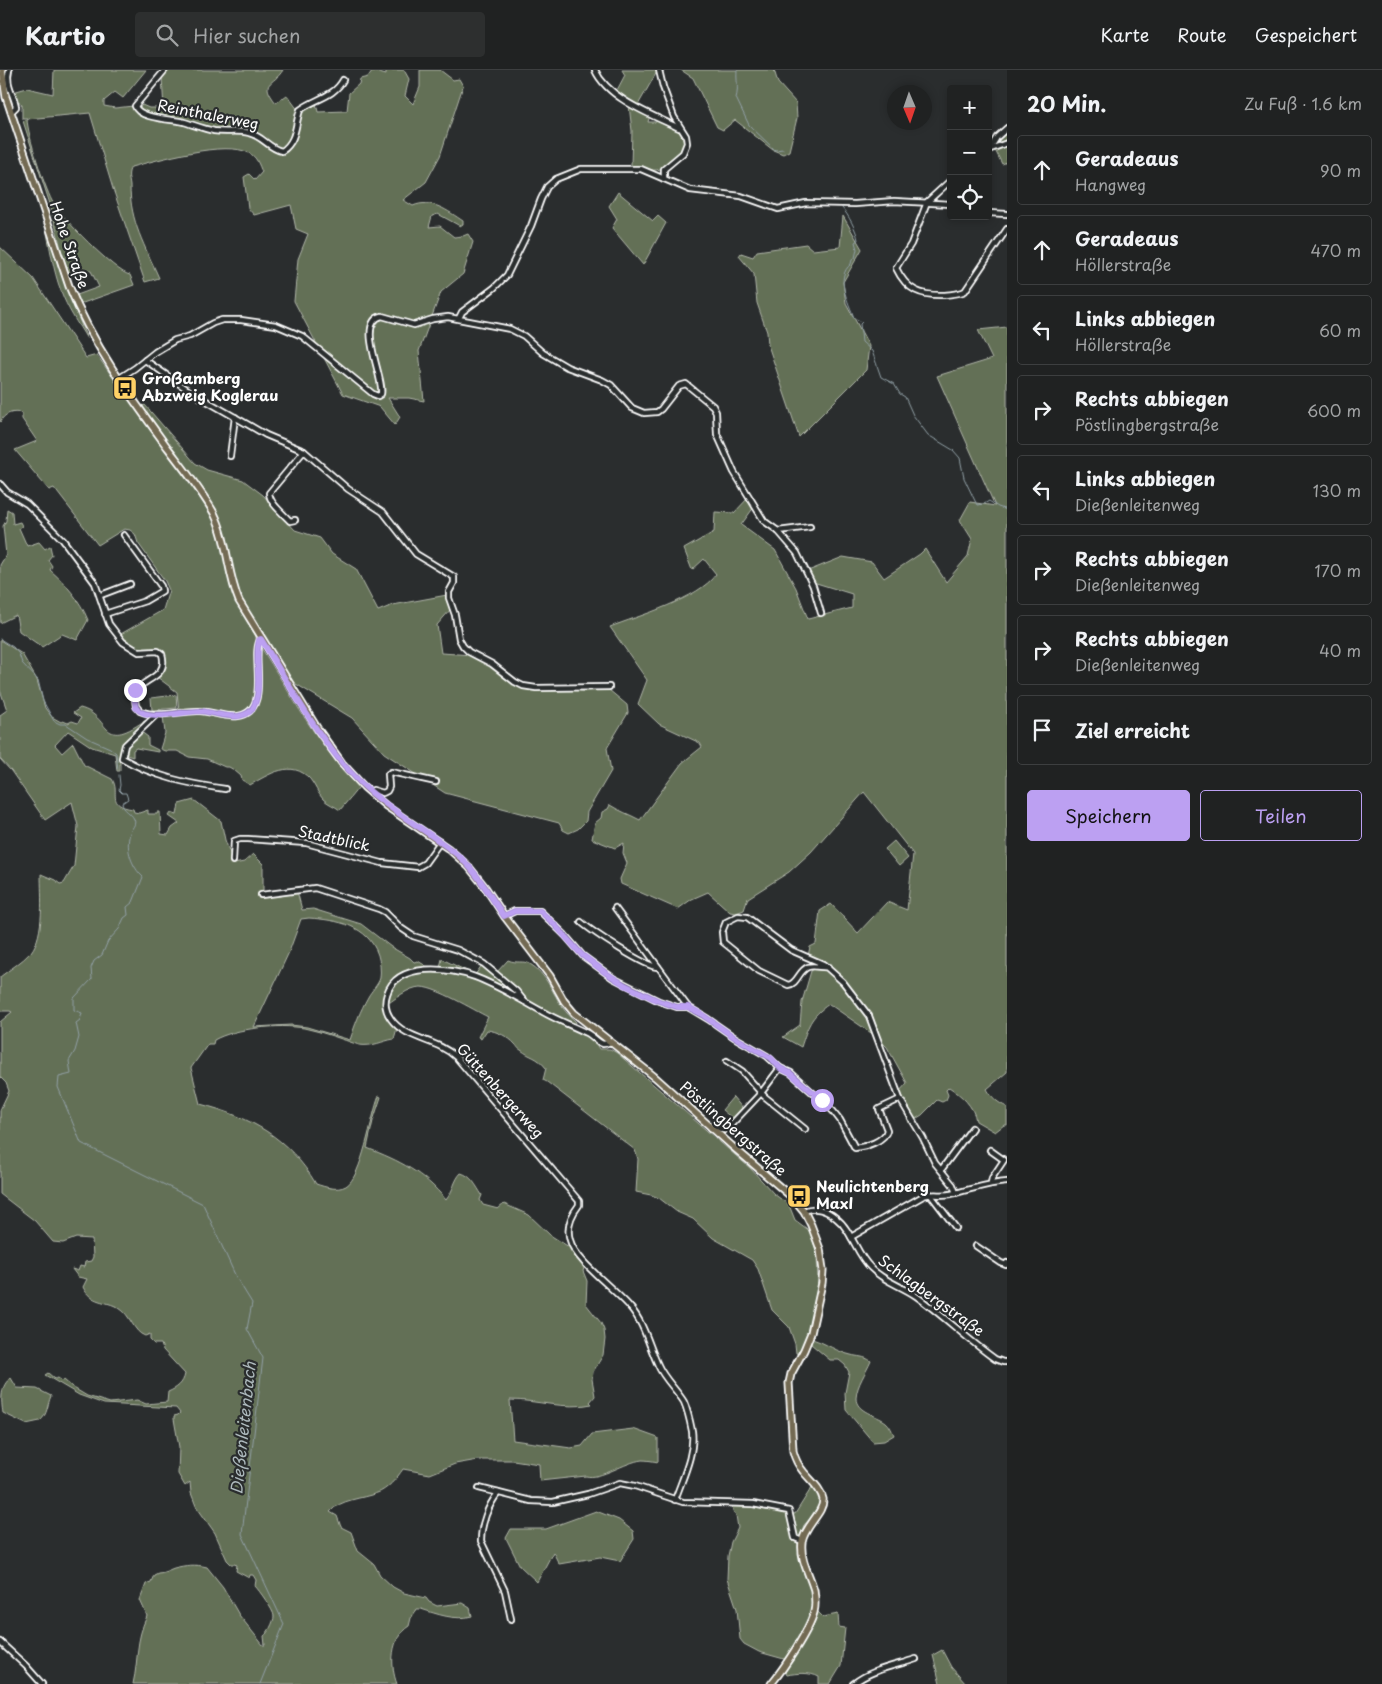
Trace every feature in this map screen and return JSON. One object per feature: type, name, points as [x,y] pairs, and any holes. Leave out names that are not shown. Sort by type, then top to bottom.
[{"type":"main road","name":"Hohe Straße","points":[[2,70],[3,84],[11,112],[74,298],[95,342],[118,379]]},
{"type":"main road","name":"Pöstlingbergstraße","points":[[118,379],[214,513],[224,536],[236,595],[242,608],[325,741],[370,792],[469,867],[550,976],[570,1009],[655,1077],[794,1199],[804,1211],[820,1249],[823,1270],[811,1334],[791,1374],[789,1388],[790,1409],[795,1459],[802,1471],[819,1489],[823,1500],[820,1511],[809,1524],[802,1541]]},
{"type":"main road","points":[[771,1684],[808,1626],[815,1611],[815,1595],[802,1555],[802,1541]]},
{"type":"street","name":"Hohe Straße","points":[[9,70],[9,88],[16,107],[11,112]]},
{"type":"street","name":"Reinthalerweg","points":[[165,70],[136,106],[140,113],[146,116],[168,118],[214,130],[248,132],[262,138],[274,149],[282,151],[290,144],[296,133],[300,110],[333,91],[343,80]]},
{"type":"street","points":[[595,70],[601,81],[612,92],[680,128]]},
{"type":"street","points":[[650,173],[664,169],[683,153],[687,146],[686,136],[674,117],[663,86],[660,70]]},
{"type":"street","points":[[992,145],[997,137],[1007,128]]},
{"type":"street","points":[[992,149],[1007,143]]},
{"type":"street","points":[[459,318],[462,312],[494,288],[507,275],[531,226],[543,194],[552,182],[570,172],[588,168],[633,168],[690,190],[741,196],[778,209],[806,203],[856,204],[894,200],[947,204]]},
{"type":"street","points":[[664,169],[664,179]]},
{"type":"street","points":[[947,184],[926,202],[912,244],[896,268],[907,284],[922,294],[939,295],[965,291],[1007,229]]},
{"type":"street","points":[[992,212],[1007,214]]},
{"type":"street","points":[[118,379],[169,343],[190,336],[213,322],[234,320],[282,326],[302,336],[372,394],[378,396],[382,394],[382,386],[373,357],[371,340],[373,325],[377,317],[384,316],[414,326],[438,318],[459,318],[510,329],[520,334],[543,353],[555,360],[611,385],[632,408],[639,411],[657,412],[679,386],[686,384],[714,406],[717,434],[734,472],[764,521],[778,531],[798,553],[813,586],[821,613]]},
{"type":"street","points":[[145,360],[186,389],[266,435],[304,451],[348,489],[383,512],[416,554],[454,577],[454,583],[449,595],[459,639],[469,652],[492,664],[523,686],[536,688],[609,687]]},
{"type":"street","points":[[230,456],[235,417]]},
{"type":"street","points":[[295,520],[290,521],[270,498],[269,493],[304,451]]},
{"type":"street","points":[[0,484],[6,492],[28,504],[58,535],[94,581],[112,629],[129,647],[140,652],[158,651],[162,654],[163,664],[160,672],[136,689],[134,695],[138,710],[156,714],[200,711],[237,716],[248,713],[253,708],[256,698],[258,645],[261,639]]},
{"type":"street","points":[[778,531],[810,527]]},
{"type":"street","points":[[105,614],[145,601],[162,591],[161,586],[124,535]]},
{"type":"street","points":[[101,596],[130,584]]},
{"type":"street","points":[[156,714],[153,719],[126,743],[122,749],[122,758],[162,776],[195,785],[225,789]]},
{"type":"street","points":[[370,792],[374,790],[383,793],[387,791],[389,787],[388,774],[391,772],[436,782]]},
{"type":"street","name":"Stadtblick","points":[[233,861],[234,841],[240,839],[306,843],[413,868],[423,865],[439,843]]},
{"type":"street","points":[[261,895],[315,888],[380,909],[413,936],[458,950],[484,964],[516,991],[524,1001]]},
{"type":"street","points":[[615,908],[688,1007],[771,1058],[780,1068],[790,1073],[833,1111],[855,1148],[872,1144],[885,1136],[887,1130],[879,1109],[900,1099]]},
{"type":"street","points":[[504,916],[515,911],[540,911],[582,955],[606,973],[625,985],[659,1001],[677,1007],[688,1007]]},
{"type":"street","points":[[828,967],[813,966],[806,968],[794,984],[788,985],[759,971],[725,944],[722,929],[730,919],[744,916],[791,950],[828,967],[843,982],[869,1016],[900,1099],[925,1142],[934,1162],[953,1185],[956,1193]]},
{"type":"street","points":[[581,922],[629,954],[652,966],[658,967]]},
{"type":"street","name":"Güttenbergerweg","points":[[610,1042],[606,1044],[601,1043],[587,1033],[473,976],[452,971],[428,969],[410,973],[396,981],[387,992],[385,1005],[389,1017],[400,1029],[441,1046],[456,1057],[576,1198],[579,1205],[569,1227],[573,1248],[580,1258],[632,1309],[639,1320],[661,1371],[682,1400],[688,1413],[692,1446],[675,1500]]},
{"type":"street","points":[[727,1061],[742,1071],[761,1093],[805,1129]]},
{"type":"street","points":[[711,1128],[714,1126],[724,1130],[727,1129],[761,1093],[780,1068]]},
{"type":"street","points":[[941,1170],[972,1128]]},
{"type":"street","points":[[990,1150],[1006,1161],[992,1178],[991,1183]]},
{"type":"street","points":[[851,1237],[930,1194],[956,1193],[991,1183],[1007,1182]]},
{"type":"street","points":[[930,1194],[956,1228]]},
{"type":"street","name":"Schlagbergstraße","points":[[804,1211],[816,1208],[839,1220],[865,1262],[873,1270],[917,1297],[995,1359],[1007,1362]]},
{"type":"street","points":[[976,1246],[1002,1263],[1006,1265],[1007,1263]]},
{"type":"street","points":[[479,1488],[531,1501],[553,1502],[588,1494],[620,1483],[636,1486],[692,1504],[753,1504],[789,1512],[795,1538],[802,1541]]},
{"type":"street","points":[[498,1493],[489,1508],[481,1534],[481,1541],[505,1591],[511,1619]]},
{"type":"street","points":[[0,1642],[42,1684]]},
{"type":"street","points":[[853,1684],[872,1673],[916,1659]]},
{"type":"green space","points":[[54,70],[146,70],[123,98],[115,92],[104,101],[104,106],[115,108],[133,106],[141,116],[168,119],[215,131],[214,128],[168,117],[146,115],[138,109],[142,105],[149,108],[164,108],[162,78],[166,70],[283,70],[268,87],[276,103],[287,95],[298,110],[303,111],[316,103],[318,112],[347,111],[349,93],[359,84],[360,79],[368,77],[372,71],[386,75],[386,70],[404,70],[409,79],[405,96],[413,104],[420,87],[420,70],[440,70],[453,80],[459,79],[463,86],[440,156],[426,182],[403,200],[413,206],[420,204],[433,205],[451,213],[463,221],[463,224],[460,226],[438,214],[432,216],[429,227],[440,226],[454,237],[468,234],[473,242],[463,274],[441,292],[419,351],[424,401],[409,398],[388,398],[400,417],[395,425],[380,407],[343,394],[294,301],[298,259],[308,234],[296,229],[291,205],[254,215],[248,208],[244,177],[249,174],[255,180],[262,172],[252,155],[238,150],[208,150],[191,152],[131,167],[129,176],[135,222],[159,278],[145,282],[113,189],[90,113],[22,118],[22,105],[16,100],[13,92],[27,88],[53,94]]},
{"type":"green space","points":[[622,70],[658,70],[638,105],[616,92],[625,75]]},
{"type":"green space","points":[[681,70],[774,70],[778,83],[796,103],[797,118],[789,151],[783,154],[773,150],[735,120],[723,130],[717,127],[693,78]]},
{"type":"green space","points":[[629,105],[650,115],[648,122],[656,122],[657,118],[675,127],[682,133],[686,144],[676,158],[667,166],[657,170],[646,170],[631,166],[632,131]]},
{"type":"green space","points":[[27,119],[37,161],[52,201],[88,242],[113,265],[130,275],[134,285],[80,304],[77,295],[99,287],[91,271],[84,269],[69,273],[51,207],[23,121]]},
{"type":"green space","points":[[1007,133],[1007,162],[1002,164],[993,146]]},
{"type":"green space","points":[[618,192],[653,221],[658,216],[666,223],[643,265],[612,228],[617,219],[609,206]]},
{"type":"green space","points":[[843,216],[862,249],[843,282],[846,303],[869,346],[866,370],[799,437],[768,345],[767,332],[757,303],[754,274],[739,256],[741,253],[753,257],[757,251],[806,244],[813,250],[840,247]]},
{"type":"green space","points":[[45,224],[61,274],[87,339],[69,310],[58,283]]},
{"type":"green space","points":[[0,247],[33,278],[86,358],[97,355],[162,437],[162,434],[143,408],[143,405],[195,463],[207,470],[243,480],[263,495],[295,530],[320,538],[332,554],[356,569],[378,611],[393,605],[447,595],[451,609],[437,625],[441,653],[473,655],[493,666],[524,688],[563,688],[582,691],[609,690],[627,705],[628,713],[607,748],[611,771],[587,812],[586,821],[578,829],[569,833],[563,830],[559,823],[445,793],[384,753],[352,718],[291,681],[245,607],[240,593],[234,594],[239,608],[256,636],[255,689],[253,704],[250,710],[236,715],[179,711],[177,692],[157,677],[162,670],[160,652],[137,649],[119,635],[163,610],[169,590],[165,581],[138,543],[135,534],[130,530],[124,529],[98,545],[54,488],[49,490],[15,450],[37,441],[22,419],[22,413],[9,413],[0,422]]},
{"type":"green space","points":[[1007,327],[1007,1072],[987,1089],[996,1100],[1007,1107],[1007,1125],[1004,1125],[995,1132],[976,1121],[970,1106],[949,1087],[946,1090],[948,1095],[946,1100],[942,1102],[937,1100],[922,1115],[909,1123],[899,1092],[907,1083],[887,1047],[877,1037],[829,1004],[810,1022],[801,1047],[783,1037],[800,1025],[802,1002],[811,971],[814,969],[822,970],[826,962],[808,956],[810,947],[816,944],[820,911],[831,904],[858,933],[887,902],[907,910],[913,854],[864,792],[811,852],[789,872],[748,898],[744,910],[736,913],[730,912],[708,892],[692,899],[678,909],[621,884],[620,879],[627,863],[623,853],[624,843],[615,848],[592,839],[595,823],[601,818],[602,812],[608,809],[610,805],[640,820],[682,763],[702,747],[700,743],[659,724],[638,704],[647,680],[610,627],[667,606],[708,583],[716,574],[704,559],[692,570],[684,549],[714,532],[715,512],[734,513],[749,497],[754,507],[741,525],[775,550],[796,588],[808,619],[852,608],[852,594],[813,582],[808,571],[843,557],[872,562],[884,578],[925,549],[946,582],[968,556],[972,539],[960,520],[970,502],[995,506],[937,376],[992,359],[978,330]]},
{"type":"green space","points":[[7,509],[12,512],[13,524],[20,522],[22,526],[19,528],[27,546],[39,542],[45,549],[50,546],[52,555],[48,560],[52,566],[50,570],[72,593],[88,620],[77,640],[62,634],[42,647],[19,631],[16,615],[0,623],[0,565],[6,555],[3,526],[6,521]]},
{"type":"green space","points":[[0,640],[22,654],[37,680],[45,708],[52,717],[61,722],[68,723],[72,721],[78,723],[81,718],[73,713],[80,708],[90,712],[112,733],[130,730],[146,721],[140,731],[148,737],[148,745],[158,750],[158,752],[136,748],[133,750],[133,757],[120,753],[120,771],[117,771],[115,754],[92,747],[68,731],[55,745],[62,753],[73,743],[84,765],[112,779],[115,798],[119,805],[139,813],[148,810],[148,814],[160,812],[161,834],[168,835],[172,828],[179,823],[169,816],[171,813],[177,815],[179,804],[194,800],[221,821],[225,840],[234,864],[244,862],[253,854],[263,864],[263,891],[266,896],[297,891],[302,910],[313,909],[361,924],[414,962],[418,961],[426,966],[440,967],[442,959],[475,975],[482,965],[497,972],[508,960],[525,962],[536,968],[545,978],[564,1010],[576,1022],[575,1026],[593,1039],[599,1049],[610,1049],[617,1053],[750,1168],[774,1194],[789,1205],[795,1220],[810,1231],[817,1254],[818,1285],[808,1334],[799,1354],[796,1353],[789,1327],[772,1310],[758,1269],[752,1260],[713,1238],[693,1219],[677,1212],[659,1198],[636,1192],[638,1159],[635,1150],[543,1080],[546,1068],[543,1064],[525,1053],[510,1039],[499,1033],[487,1030],[481,1039],[478,1037],[488,1017],[464,1004],[428,988],[411,989],[383,1007],[389,1019],[397,1028],[394,1039],[377,1044],[359,1045],[304,1028],[282,1026],[233,1032],[214,1040],[213,1044],[208,1044],[191,1068],[200,1104],[236,1116],[267,1132],[294,1154],[316,1184],[339,1188],[346,1186],[352,1180],[366,1145],[379,1096],[381,1097],[367,1148],[410,1168],[429,1182],[446,1200],[461,1173],[465,1174],[482,1195],[480,1200],[483,1205],[498,1209],[504,1204],[529,1215],[550,1235],[569,1247],[585,1265],[583,1271],[587,1281],[586,1304],[601,1323],[605,1339],[603,1355],[593,1372],[592,1379],[595,1396],[590,1402],[592,1404],[572,1406],[510,1400],[513,1440],[571,1448],[582,1446],[592,1434],[633,1429],[658,1438],[658,1462],[635,1461],[592,1477],[540,1481],[539,1464],[513,1460],[478,1460],[455,1464],[430,1474],[403,1469],[392,1483],[381,1491],[339,1504],[334,1508],[330,1512],[337,1516],[341,1527],[351,1532],[358,1551],[374,1564],[380,1575],[393,1587],[404,1593],[426,1598],[437,1606],[462,1603],[470,1608],[472,1616],[459,1618],[417,1609],[411,1618],[409,1626],[403,1631],[395,1645],[393,1669],[397,1684],[133,1684],[139,1642],[147,1616],[140,1600],[146,1584],[151,1582],[154,1575],[158,1573],[187,1566],[198,1565],[207,1567],[223,1587],[239,1615],[263,1645],[265,1645],[264,1636],[274,1616],[269,1605],[255,1586],[256,1580],[253,1575],[250,1575],[249,1578],[236,1571],[237,1565],[231,1564],[227,1560],[215,1533],[196,1506],[191,1493],[190,1482],[185,1486],[178,1474],[179,1447],[174,1416],[180,1413],[176,1408],[104,1404],[79,1395],[45,1375],[48,1373],[55,1379],[64,1380],[87,1396],[110,1403],[137,1400],[146,1404],[167,1402],[168,1392],[179,1385],[185,1374],[163,1350],[161,1344],[154,1344],[150,1340],[150,1334],[145,1336],[141,1334],[123,1311],[114,1305],[94,1299],[86,1292],[83,1287],[87,1279],[78,1277],[72,1269],[78,1271],[80,1266],[84,1267],[85,1262],[91,1261],[93,1257],[92,1239],[76,1238],[63,1243],[53,1242],[35,1221],[0,1194],[0,1110],[9,1091],[6,1083],[0,1077],[0,1022],[12,1012],[0,1011],[0,977],[31,952],[40,925],[41,874],[60,884],[64,883],[74,866],[78,826],[72,802],[45,820],[11,771],[0,759],[0,715],[7,710],[0,690]],"holes":[[[301,919],[330,920],[350,926],[367,937],[378,955],[380,978],[369,995],[350,1040],[307,1027],[291,1025],[254,1027],[289,952]]]},
{"type":"green space","points":[[260,646],[318,737],[359,787],[340,810],[323,799],[310,779],[296,770],[280,770],[250,785],[229,767],[207,759],[189,757],[177,751],[160,749],[165,733],[163,716],[195,713],[236,718],[249,714],[255,709],[258,698]]},
{"type":"green space","points":[[176,695],[177,708],[152,710],[151,698]]},
{"type":"green space","points":[[894,841],[908,858],[899,866],[885,849]]},
{"type":"green space","points":[[733,1097],[743,1109],[733,1119],[722,1110]]},
{"type":"green space","points":[[812,1339],[841,1352],[863,1357],[871,1361],[858,1388],[857,1403],[863,1410],[886,1422],[894,1435],[884,1441],[873,1442],[846,1410],[845,1393],[849,1372],[845,1365],[839,1360],[830,1360],[811,1344]]},
{"type":"green space","points":[[11,1378],[17,1388],[37,1389],[51,1396],[46,1412],[40,1421],[26,1424],[3,1413],[3,1389]]},
{"type":"green space","points":[[812,1487],[821,1498],[818,1510],[804,1525],[799,1539],[811,1587],[813,1607],[823,1617],[838,1614],[839,1627],[845,1628],[841,1666],[830,1684],[819,1684],[819,1677],[811,1674],[787,1675],[784,1670],[787,1663],[784,1659],[759,1652],[744,1644],[740,1639],[737,1609],[727,1579],[731,1542],[738,1528],[732,1505],[795,1514]]},
{"type":"green space","points":[[596,1511],[619,1520],[633,1531],[634,1539],[620,1561],[600,1557],[559,1564],[553,1552],[537,1582],[520,1566],[506,1538],[511,1529],[546,1529]]},
{"type":"green space","points":[[942,1650],[951,1667],[966,1684],[940,1684],[933,1655]]},
{"type":"waterway","points":[[737,70],[736,98],[749,125],[775,150],[783,149]]},
{"type":"waterway","points":[[842,208],[852,223],[858,240],[855,242],[857,249],[855,258],[852,260],[844,276],[844,290],[854,318],[862,322],[860,324],[862,342],[872,351],[881,377],[894,384],[900,394],[905,397],[913,415],[928,435],[953,450],[960,458],[964,478],[977,505],[989,501],[1007,510]]},
{"type":"waterway","name":"Dießenleitenbach","points":[[0,639],[13,647],[19,654],[22,663],[38,680],[43,701],[54,721],[66,724],[87,738],[110,748],[116,753],[118,769]]},
{"type":"waterway","name":"Dießenleitenbach","points":[[119,775],[119,790],[122,793],[126,793],[128,799],[122,803],[123,806],[135,821],[128,845],[130,857],[143,877],[133,902],[127,907],[128,915],[108,941],[102,955],[94,961],[91,968],[92,979],[74,998],[74,1010],[82,1013],[80,1020],[76,1023],[79,1037],[75,1051],[69,1061],[71,1074],[59,1077],[58,1087],[81,1143],[203,1204],[236,1277],[252,1303],[247,1329],[263,1358],[242,1534],[284,1624],[260,1684]]},
{"type":"place","name":"Großamberg Abzweig Koglerau","points":[[125,388]]},
{"type":"place","name":"Neulichtenberg Maxl","points":[[799,1196]]},
{"type":"route","points":[[135,690],[136,708],[144,713],[162,715],[194,711],[232,716],[245,714],[251,711],[255,704],[258,645],[261,639],[318,731],[355,778],[386,806],[440,842],[466,863],[476,874],[504,916],[508,912],[515,911],[540,911],[567,937],[582,955],[606,973],[625,985],[659,1001],[677,1007],[688,1007],[701,1014],[734,1037],[771,1058],[780,1068],[788,1071],[822,1100]]}]
